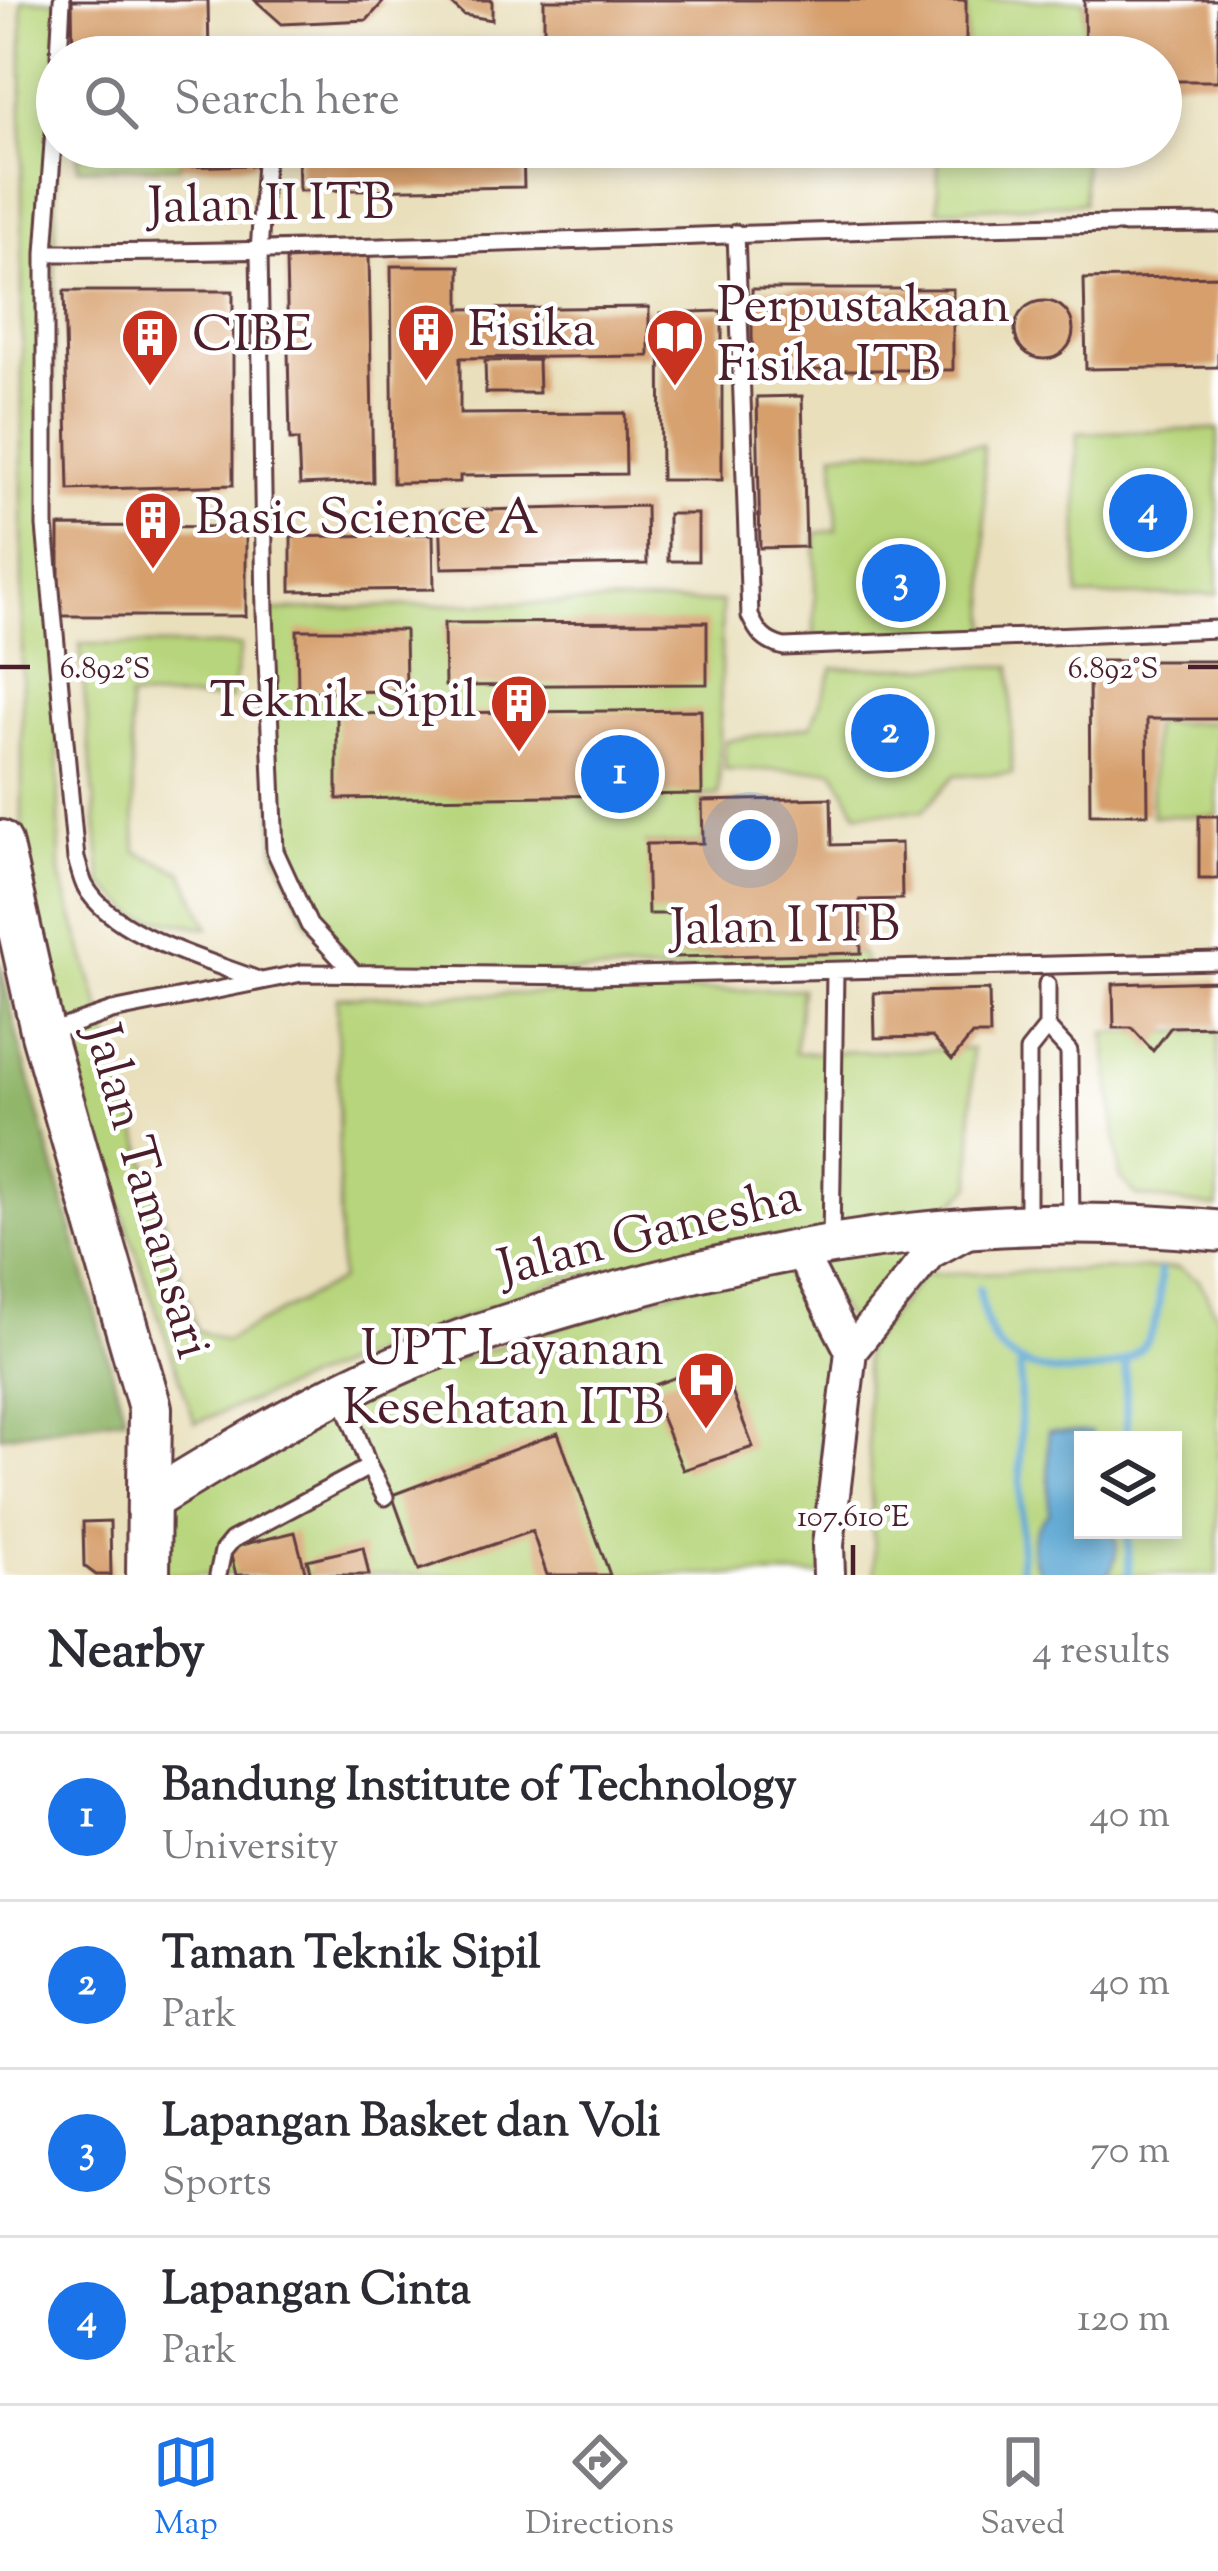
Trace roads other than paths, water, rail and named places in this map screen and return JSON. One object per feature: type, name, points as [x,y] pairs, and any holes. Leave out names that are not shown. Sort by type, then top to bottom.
[{"type":"main road","name":"Jalan Tamansari","points":[[0,842],[43,1034],[150,1408],[148,1575]]},
{"type":"street","name":"Jalan Ganesha","points":[[148,1502],[222,1456],[418,1357],[541,1314],[680,1275],[815,1246],[981,1225],[1128,1222],[1218,1231]]},
{"type":"street","points":[[851,1352],[930,1253],[981,1225]]},
{"type":"street","points":[[815,1246],[851,1352],[828,1545],[829,1575]]},
{"type":"lane","points":[[60,36],[62,0]]},
{"type":"lane","points":[[51,168],[45,253],[45,526],[76,859],[85,886],[106,911],[137,932],[260,981]]},
{"type":"lane","points":[[265,168],[259,252],[275,851],[309,925],[355,974]]},
{"type":"lane","name":"Jalan II ITB","points":[[45,253],[259,252],[736,233],[1218,223]]},
{"type":"lane","points":[[736,233],[750,616],[770,644],[1218,629]]},
{"type":"lane","name":"Jalan I ITB","points":[[43,1034],[112,1012],[302,973],[593,976],[1218,961]]},
{"type":"lane","points":[[815,1246],[835,971]]},
{"type":"lane","points":[[1028,1222],[1028,1051],[1047,1027],[1047,984]]},
{"type":"lane","points":[[1047,1027],[1070,1051],[1071,1222]]},
{"type":"lane","points":[[341,1394],[385,1497]]},
{"type":"lane","points":[[218,1575],[223,1551],[232,1540],[369,1467]]},
{"type":"water","points":[[1048,1432],[1074,1432],[1074,1539],[1115,1539],[1108,1575],[1042,1575],[1032,1542],[1049,1512]]},
{"type":"waterway","points":[[979,1288],[992,1336],[1014,1359],[1050,1371],[1090,1371],[1126,1360],[1146,1342],[1157,1313],[1160,1272]]},
{"type":"waterway","points":[[824,1452],[829,1358]]},
{"type":"waterway","points":[[1125,1361],[1127,1431]]},
{"type":"waterway","points":[[1020,1363],[1021,1575]]},
{"type":"waterway","points":[[1128,1539],[1129,1575]]},
{"type":"place","name":"Fisika","points":[[426,383]]},
{"type":"place","name":"CIBE","points":[[150,388]]},
{"type":"place","name":"Perpustakaan Fisika ITB","points":[[675,388]]},
{"type":"place","name":"Lapangan Cinta","points":[[1148,513]]},
{"type":"place","name":"Basic Science A","points":[[153,571]]},
{"type":"place","name":"Lapangan Basket dan Voli","points":[[901,583]]},
{"type":"place","name":"Taman Teknik Sipil","points":[[890,733]]},
{"type":"place","name":"Teknik Sipil","points":[[519,754]]},
{"type":"place","name":"Bandung Institute of Technology","points":[[620,774]]},
{"type":"place","name":"UPT Layanan Kesehatan ITB","points":[[706,1431]]}]
